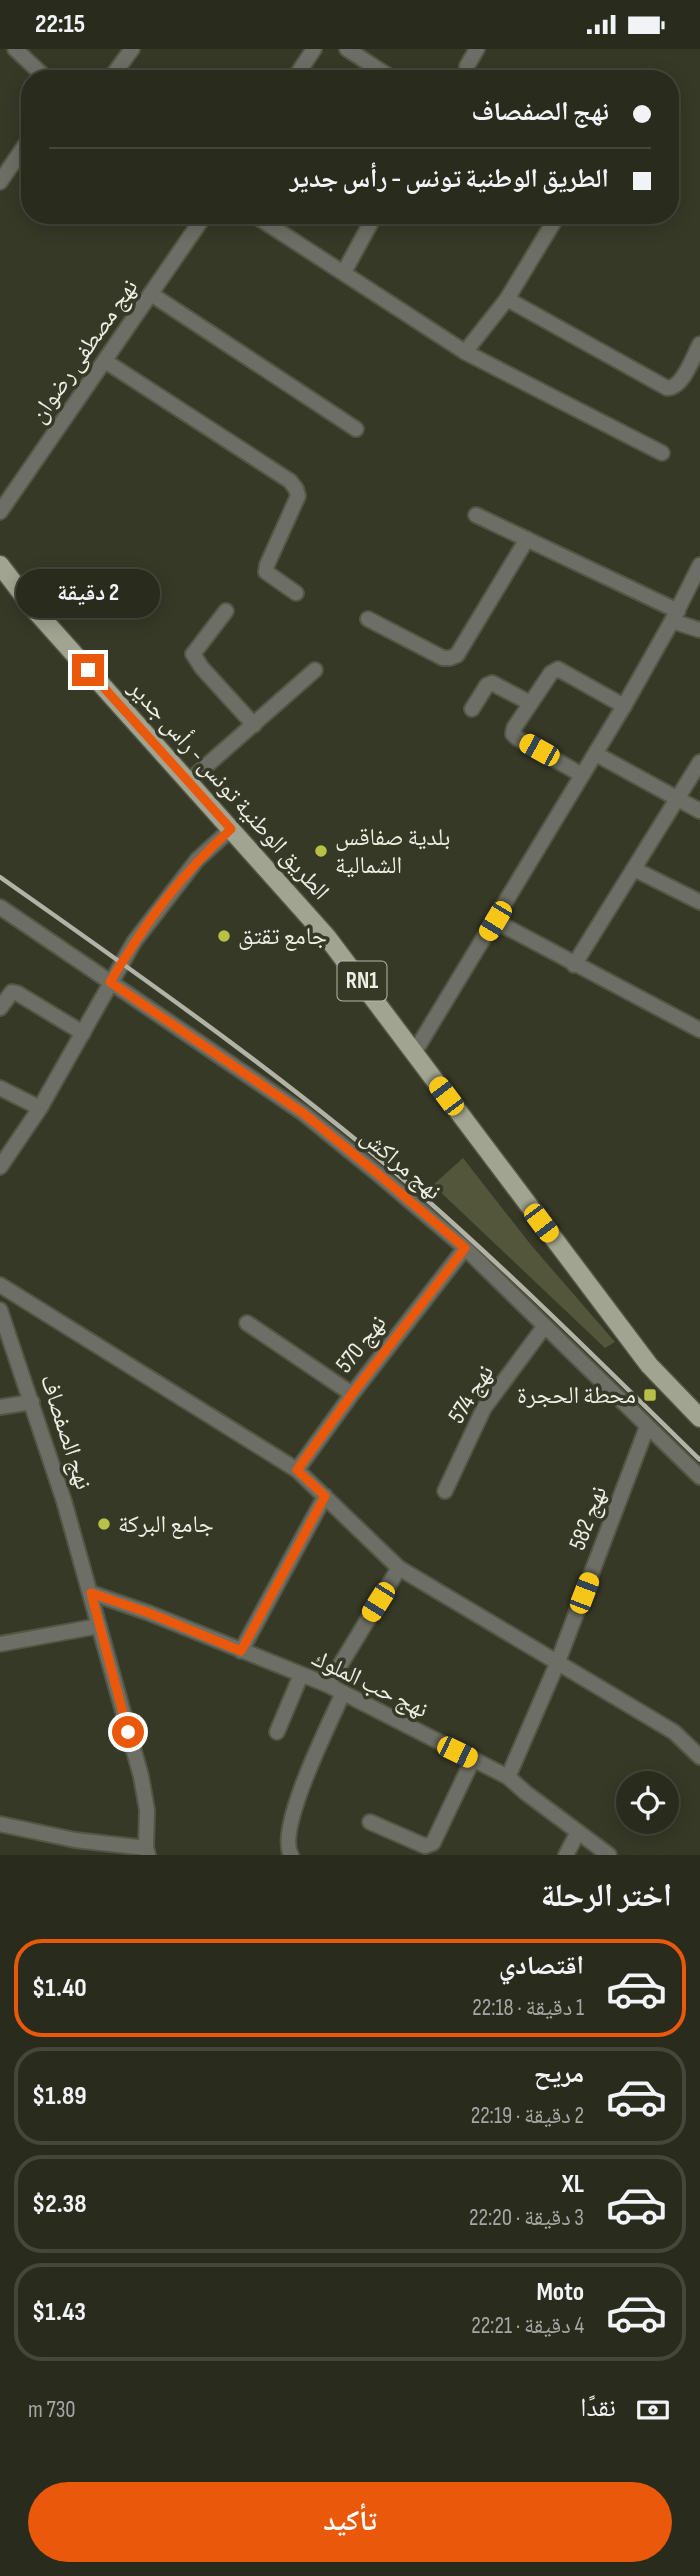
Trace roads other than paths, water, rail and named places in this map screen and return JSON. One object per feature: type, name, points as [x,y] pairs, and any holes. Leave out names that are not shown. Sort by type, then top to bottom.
[{"type":"main road","name":"الطريق الوطنية تونس - رأس جدير","points":[[0,565],[33,608],[327,937],[649,1365],[700,1417]]},
{"type":"street","points":[[15,49],[37,70]]},
{"type":"street","points":[[117,70],[132,49]]},
{"type":"street","points":[[300,70],[314,49]]},
{"type":"street","points":[[348,49],[380,70]]},
{"type":"street","points":[[467,66],[477,49]]},
{"type":"street","points":[[0,182],[21,151]]},
{"type":"street","name":"نهج مصطفى رضوان","points":[[0,512],[199,224]]},
{"type":"street","points":[[268,224],[465,352],[662,453]]},
{"type":"street","points":[[344,272],[370,224]]},
{"type":"street","points":[[465,352],[507,299],[553,224]]},
{"type":"street","points":[[151,294],[356,429]]},
{"type":"street","points":[[507,299],[671,389],[678,384],[700,344]]},
{"type":"street","points":[[105,361],[290,481],[298,496],[266,572],[296,593]]},
{"type":"street","points":[[476,515],[700,630]]},
{"type":"street","points":[[368,619],[443,658],[450,659],[457,655],[527,540]]},
{"type":"street","points":[[414,1053],[596,754],[675,616],[700,565]]},
{"type":"street","points":[[226,611],[193,654],[202,668],[254,725]]},
{"type":"street","points":[[582,775],[513,734],[530,703],[551,673],[558,669],[624,706]]},
{"type":"street","points":[[189,781],[315,670]]},
{"type":"street","points":[[472,709],[487,685],[492,683],[530,703]]},
{"type":"street","points":[[596,754],[700,811]]},
{"type":"street","points":[[575,965],[700,762]]},
{"type":"street","points":[[0,1167],[5,1150],[40,1108],[134,942],[197,860],[231,829]]},
{"type":"street","points":[[634,869],[700,902]]},
{"type":"street","name":"نهج مراكش","points":[[0,907],[303,1113],[378,1174],[465,1248],[700,1477]]},
{"type":"street","points":[[495,921],[700,1030]]},
{"type":"street","points":[[0,1008],[8,995],[17,993],[83,1033]]},
{"type":"street","points":[[0,1088],[40,1108]]},
{"type":"street","name":"نهج 570","points":[[297,1470],[465,1248]]},
{"type":"street","points":[[0,1285],[297,1470],[399,1568],[674,1732],[700,1757]]},
{"type":"street","name":"نهج الصفصاف","points":[[2,1317],[32,1402],[91,1593],[141,1776],[147,1810],[147,1852]]},
{"type":"street","points":[[247,1323],[352,1394]]},
{"type":"street","name":"نهج 574","points":[[445,1491],[484,1408],[544,1327]]},
{"type":"street","points":[[0,1407],[32,1402]]},
{"type":"street","name":"نهج 582","points":[[508,1777],[556,1664],[647,1427]]},
{"type":"street","points":[[241,1651],[325,1496]]},
{"type":"street","points":[[328,1685],[399,1568]]},
{"type":"street","name":"نهج حب الملوك","points":[[91,1593],[149,1613],[328,1685],[508,1777],[609,1855]]},
{"type":"street","points":[[0,1643],[99,1626]]},
{"type":"street","points":[[277,1732],[300,1675]]},
{"type":"street","points":[[291,1855],[287,1847],[290,1820],[343,1693]]},
{"type":"street","points":[[370,1822],[425,1846],[433,1843],[473,1759]]},
{"type":"street","points":[[0,1824],[147,1852]]},
{"type":"street","points":[[566,1855],[578,1832]]},
{"type":"railway","points":[[0,877],[214,1030],[369,1151],[491,1258],[700,1460]]},
{"type":"place","name":"بلدية صفاقس الشمالية","points":[[321,851]]},
{"type":"place","name":"جامع تقتق","points":[[224,936]]},
{"type":"place","name":"محطة الحجرة","points":[[650,1395]]},
{"type":"place","name":"جامع البركة","points":[[104,1524]]}]
